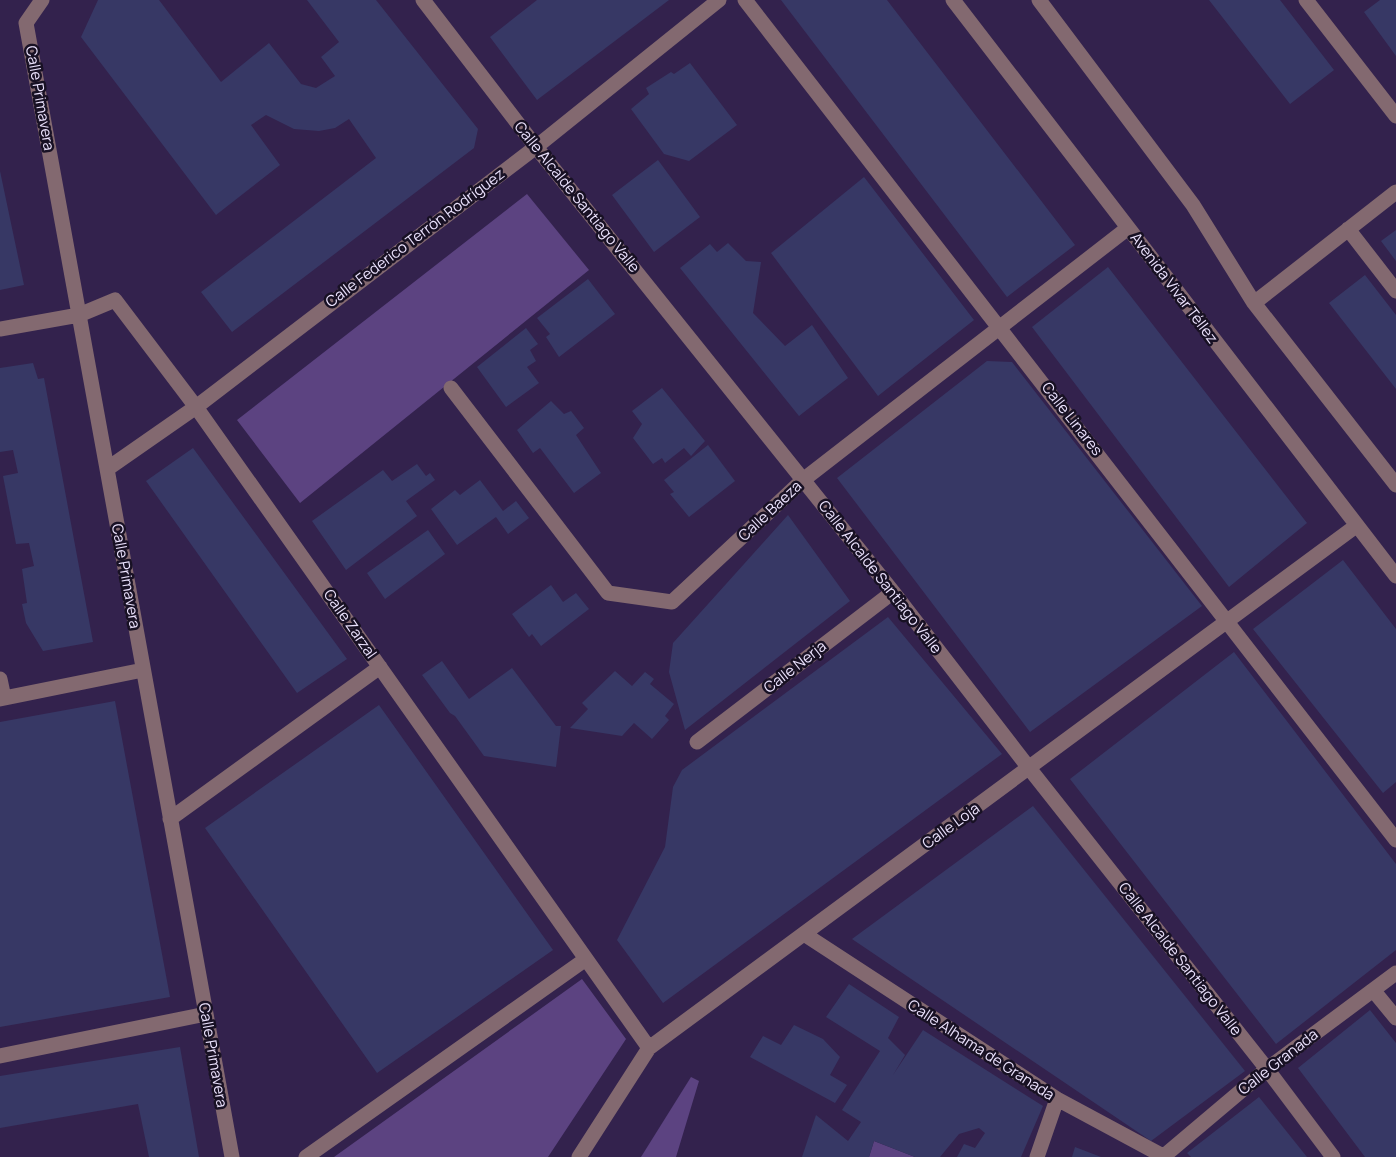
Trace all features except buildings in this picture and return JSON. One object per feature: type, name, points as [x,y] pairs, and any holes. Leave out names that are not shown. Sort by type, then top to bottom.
[{"type":"street","name":"Calle Primavera","points":[[42,0],[26,23],[232,1157]]},
{"type":"street","name":"Calle Alcalde Santiago Valle","points":[[423,0],[536,147],[892,592],[1267,1069],[1333,1157]]},
{"type":"street","name":"Calle Federico Terrón Rodríguez","points":[[107,469],[196,407],[536,147],[718,0]]},
{"type":"street","name":"Calle Linares","points":[[745,0],[1396,840]]},
{"type":"street","name":"Avenida Vivar Téllez","points":[[953,0],[1396,576]]},
{"type":"street","points":[[1039,0],[1193,205],[1254,303],[1396,485]]},
{"type":"street","points":[[1306,0],[1396,116]]},
{"type":"street","points":[[1254,303],[1396,192]]},
{"type":"street","name":"Calle Baeza","points":[[451,388],[608,593],[672,602],[803,480],[1128,228]]},
{"type":"street","points":[[1348,229],[1396,291]]},
{"type":"street","name":"Calle Zarzal","points":[[0,329],[79,315],[115,300],[196,407],[649,1048]]},
{"type":"street","name":"Calle Loja","points":[[579,1157],[649,1048],[1356,526]]},
{"type":"street","name":"Calle Nerja","points":[[697,742],[892,592]]},
{"type":"street","points":[[170,819],[380,667]]},
{"type":"street","points":[[0,679],[2,699],[143,670]]},
{"type":"street","name":"Calle Alhama de Granada","points":[[804,934],[1057,1099],[1164,1157]]},
{"type":"street","points":[[306,1157],[586,959]]},
{"type":"street","name":"Calle Granada","points":[[1164,1157],[1267,1069],[1396,972]]},
{"type":"street","points":[[1373,990],[1396,1018]]},
{"type":"street","points":[[0,1056],[206,1014]]},
{"type":"street","points":[[1037,1157],[1057,1099]]},
{"type":"shaded area","points":[[527,194],[589,270],[300,503],[237,420]]},
{"type":"shaded area","points":[[582,979],[626,1039],[548,1157],[334,1157]]},
{"type":"shaded area","points":[[691,1077],[699,1081],[676,1157],[641,1157]]},
{"type":"shaded area","points":[[874,1141],[915,1157],[869,1157]]}]
